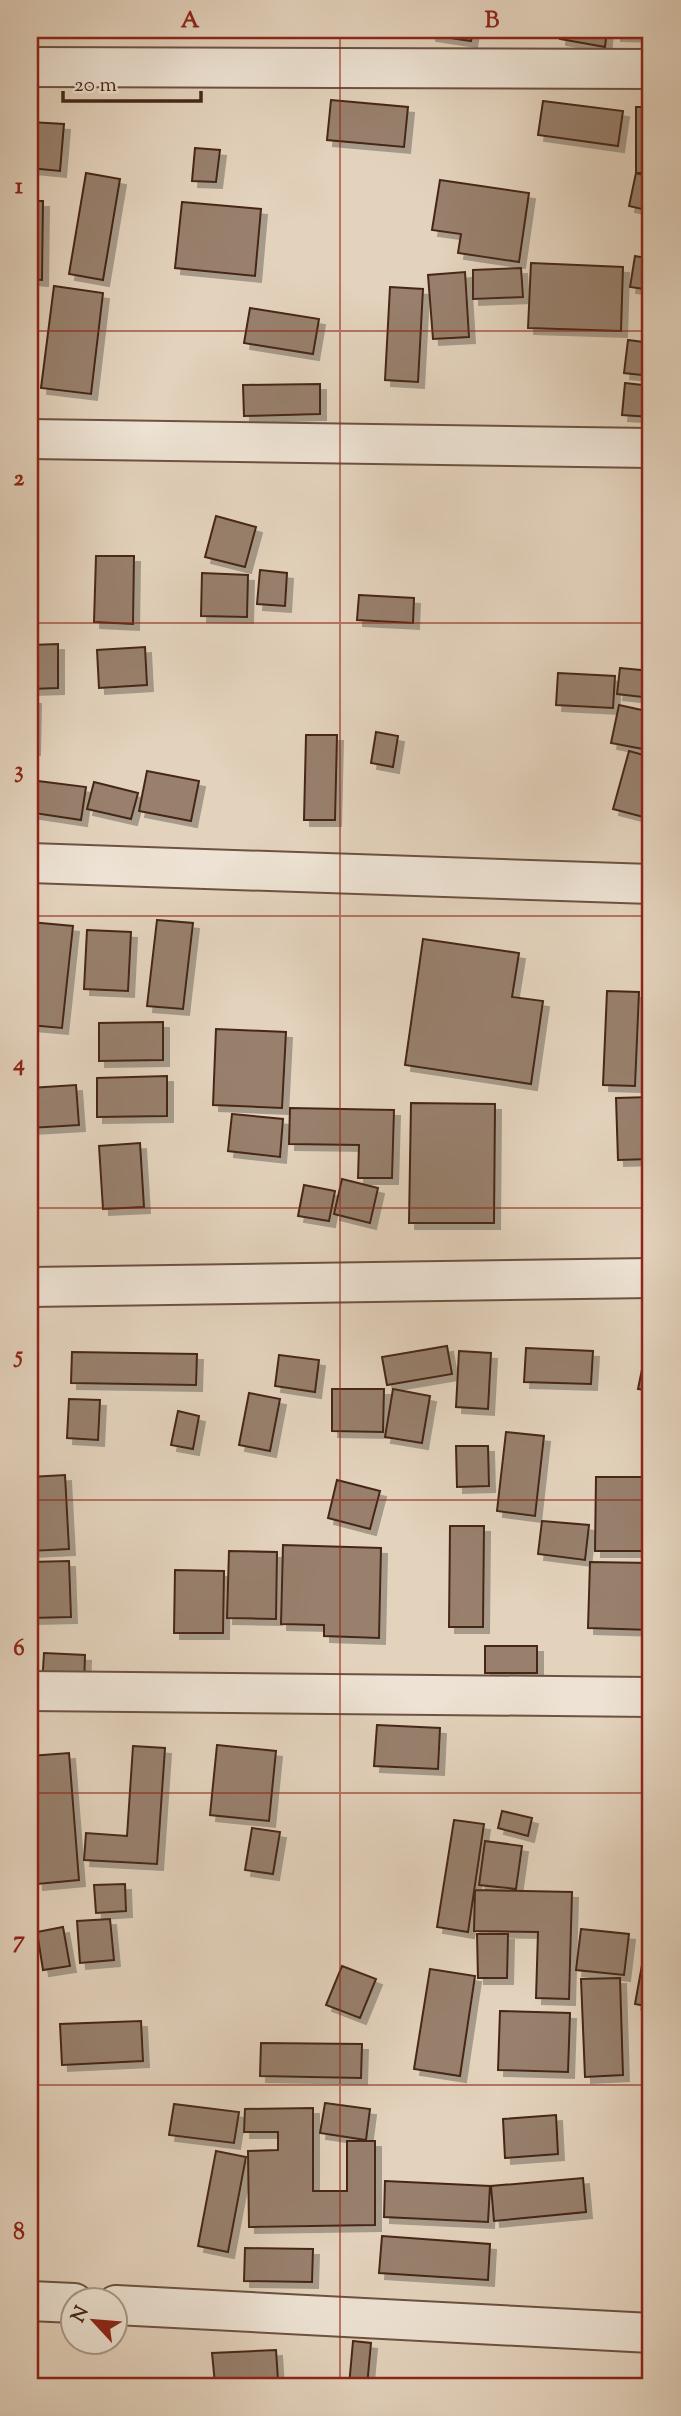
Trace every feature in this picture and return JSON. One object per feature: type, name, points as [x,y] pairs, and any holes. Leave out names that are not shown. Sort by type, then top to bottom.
[{"type":"street","points":[[30,67],[651,69]]},
{"type":"street","points":[[30,439],[651,448]]},
{"type":"street","points":[[30,863],[651,884]]},
{"type":"street","points":[[30,1287],[651,1278]]},
{"type":"street","points":[[30,1691],[651,1697]]},
{"type":"street","points":[[30,2301],[60,2302]]},
{"type":"street","points":[[130,2306],[651,2333]]},
{"type":"building","points":[[431,30],[473,30],[471,41],[430,35]]},
{"type":"building","points":[[561,30],[607,30],[605,47],[560,39]]},
{"type":"building","points":[[615,30],[651,30],[651,36],[615,35]]},
{"type":"building","points":[[331,100],[408,107],[404,147],[327,140]]},
{"type":"building","points":[[543,101],[623,111],[618,146],[538,135]]},
{"type":"building","points":[[636,107],[651,107],[651,173],[636,173]]},
{"type":"building","points":[[30,122],[64,124],[60,171],[30,168]]},
{"type":"building","points":[[195,148],[220,150],[216,182],[192,181]]},
{"type":"building","points":[[86,173],[120,179],[103,280],[69,274]]},
{"type":"building","points":[[636,173],[651,177],[651,211],[629,206]]},
{"type":"building","points":[[440,180],[529,193],[519,262],[458,253],[461,234],[432,230]]},
{"type":"building","points":[[30,201],[43,201],[42,280],[30,279]]},
{"type":"building","points":[[182,202],[261,209],[255,276],[175,268]]},
{"type":"building","points":[[635,256],[651,259],[651,290],[630,287]]},
{"type":"building","points":[[531,263],[623,267],[621,331],[528,328]]},
{"type":"building","points":[[521,268],[523,297],[473,299],[473,270]]},
{"type":"building","points":[[465,272],[469,337],[433,339],[428,275]]},
{"type":"building","points":[[54,286],[103,293],[91,394],[41,388]]},
{"type":"building","points":[[390,287],[423,289],[418,382],[385,380]]},
{"type":"building","points":[[250,308],[319,319],[313,354],[244,343]]},
{"type":"building","points":[[628,340],[651,343],[651,376],[624,373]]},
{"type":"building","points":[[625,383],[651,386],[651,417],[622,415]]},
{"type":"building","points":[[320,384],[320,414],[244,416],[243,385]]},
{"type":"building","points":[[216,516],[256,527],[245,567],[205,557]]},
{"type":"building","points":[[96,556],[134,556],[133,624],[94,622]]},
{"type":"building","points":[[260,570],[287,573],[285,606],[257,604]]},
{"type":"building","points":[[202,573],[248,575],[247,617],[201,616]]},
{"type":"building","points":[[359,595],[414,598],[413,623],[357,620]]},
{"type":"building","points":[[58,644],[58,688],[30,689],[30,645]]},
{"type":"building","points":[[145,647],[147,685],[99,688],[97,650]]},
{"type":"building","points":[[620,668],[651,671],[651,698],[617,694]]},
{"type":"building","points":[[558,673],[615,676],[613,708],[556,705]]},
{"type":"building","points":[[30,698],[35,698],[34,749],[30,749]]},
{"type":"building","points":[[619,705],[651,712],[643,749],[611,743]]},
{"type":"building","points":[[376,732],[398,736],[393,767],[371,763]]},
{"type":"building","points":[[306,735],[337,735],[335,820],[304,820]]},
{"type":"building","points":[[629,751],[651,757],[651,819],[613,809]]},
{"type":"building","points":[[147,771],[199,781],[191,821],[139,811]]},
{"type":"building","points":[[38,781],[86,787],[81,820],[34,813]]},
{"type":"building","points":[[94,782],[138,793],[131,819],[87,809]]},
{"type":"building","points":[[157,920],[193,923],[183,1009],[147,1006]]},
{"type":"building","points":[[30,922],[73,926],[62,1028],[30,1025]]},
{"type":"building","points":[[87,930],[131,932],[128,991],[84,989]]},
{"type":"building","points":[[423,939],[519,953],[512,997],[543,1001],[531,1084],[405,1065]]},
{"type":"building","points":[[607,991],[639,992],[635,1086],[603,1085]]},
{"type":"building","points":[[163,1022],[163,1060],[99,1061],[99,1023]]},
{"type":"building","points":[[216,1029],[286,1032],[282,1108],[213,1105]]},
{"type":"building","points":[[167,1076],[167,1116],[97,1117],[97,1078]]},
{"type":"building","points":[[76,1085],[79,1125],[30,1128],[30,1088]]},
{"type":"building","points":[[651,1097],[651,1159],[618,1160],[616,1098]]},
{"type":"building","points":[[411,1103],[495,1104],[494,1223],[409,1223]]},
{"type":"building","points":[[290,1108],[394,1110],[392,1178],[358,1178],[359,1145],[289,1144]]},
{"type":"building","points":[[232,1114],[283,1119],[280,1157],[228,1151]]},
{"type":"building","points":[[140,1143],[144,1207],[103,1209],[99,1146]]},
{"type":"building","points":[[342,1179],[378,1188],[370,1223],[334,1214]]},
{"type":"building","points":[[304,1185],[335,1191],[329,1221],[298,1216]]},
{"type":"building","points":[[447,1346],[452,1374],[387,1385],[382,1357]]},
{"type":"building","points":[[526,1348],[593,1351],[591,1384],[524,1382]]},
{"type":"building","points":[[459,1351],[491,1353],[488,1409],[456,1407]]},
{"type":"building","points":[[72,1352],[197,1354],[196,1385],[71,1383]]},
{"type":"building","points":[[279,1355],[319,1360],[315,1392],[275,1386]]},
{"type":"building","points":[[645,1355],[651,1356],[651,1391],[638,1389]]},
{"type":"building","points":[[332,1389],[384,1389],[383,1432],[332,1431]]},
{"type":"building","points":[[393,1389],[430,1396],[422,1443],[385,1437]]},
{"type":"building","points":[[249,1393],[280,1399],[270,1451],[239,1445]]},
{"type":"building","points":[[69,1399],[100,1400],[98,1440],[67,1438]]},
{"type":"building","points":[[178,1411],[199,1416],[193,1449],[171,1445]]},
{"type":"building","points":[[506,1432],[544,1436],[535,1516],[497,1511]]},
{"type":"building","points":[[456,1446],[488,1446],[489,1486],[457,1487]]},
{"type":"building","points":[[65,1475],[69,1549],[30,1551],[30,1477]]},
{"type":"building","points":[[596,1477],[651,1477],[651,1551],[595,1551]]},
{"type":"building","points":[[337,1480],[380,1491],[370,1529],[328,1518]]},
{"type":"building","points":[[542,1521],[589,1525],[585,1560],[538,1554]]},
{"type":"building","points":[[450,1526],[484,1526],[483,1627],[449,1627]]},
{"type":"building","points":[[283,1545],[381,1548],[379,1638],[324,1636],[324,1625],[281,1624]]},
{"type":"building","points":[[229,1551],[277,1552],[276,1619],[227,1618]]},
{"type":"building","points":[[69,1561],[71,1617],[30,1618],[30,1562]]},
{"type":"building","points":[[590,1562],[651,1563],[651,1630],[588,1628]]},
{"type":"building","points":[[175,1570],[224,1571],[223,1633],[174,1633]]},
{"type":"building","points":[[485,1646],[537,1646],[537,1673],[485,1673]]},
{"type":"building","points":[[44,1653],[85,1655],[84,1687],[42,1685]]},
{"type":"building","points":[[377,1725],[440,1728],[438,1769],[374,1766]]},
{"type":"building","points":[[217,1745],[276,1751],[269,1821],[210,1815]]},
{"type":"building","points":[[133,1746],[165,1748],[157,1864],[84,1860],[86,1833],[127,1836]]},
{"type":"building","points":[[69,1753],[79,1880],[37,1884],[30,1756]]},
{"type":"building","points":[[502,1811],[532,1818],[528,1836],[498,1828]]},
{"type":"building","points":[[454,1820],[484,1824],[468,1932],[437,1927]]},
{"type":"building","points":[[252,1828],[280,1832],[273,1874],[245,1870]]},
{"type":"building","points":[[485,1841],[522,1846],[516,1889],[479,1885]]},
{"type":"building","points":[[125,1884],[126,1911],[96,1913],[94,1885]]},
{"type":"building","points":[[475,1890],[572,1892],[569,1999],[536,1998],[538,1932],[474,1931]]},
{"type":"building","points":[[110,1919],[114,1960],[80,1963],[77,1921]]},
{"type":"building","points":[[651,1926],[651,2007],[635,2004]]},
{"type":"building","points":[[63,1927],[70,1966],[43,1970],[37,1932]]},
{"type":"building","points":[[581,1929],[629,1934],[624,1975],[576,1970]]},
{"type":"building","points":[[477,1934],[508,1934],[507,1978],[478,1978]]},
{"type":"building","points":[[342,1966],[376,1979],[360,2018],[326,2005]]},
{"type":"building","points":[[430,1969],[475,1976],[460,2076],[414,2069]]},
{"type":"building","points":[[620,1978],[623,2075],[585,2077],[581,1979]]},
{"type":"building","points":[[500,2011],[570,2013],[568,2072],[498,2070]]},
{"type":"building","points":[[141,2021],[143,2061],[62,2065],[60,2024]]},
{"type":"building","points":[[261,2043],[362,2044],[361,2078],[260,2076]]},
{"type":"building","points":[[325,2103],[370,2109],[366,2140],[320,2133]]},
{"type":"building","points":[[174,2104],[239,2112],[234,2143],[169,2135]]},
{"type":"building","points":[[313,2108],[313,2191],[347,2191],[347,2141],[375,2141],[375,2225],[249,2227],[248,2151],[278,2150],[278,2132],[244,2132],[245,2109]]},
{"type":"building","points":[[556,2115],[558,2154],[505,2158],[503,2119]]},
{"type":"building","points":[[216,2151],[246,2157],[228,2252],[198,2246]]},
{"type":"building","points":[[583,2178],[586,2212],[494,2221],[491,2186]]},
{"type":"building","points":[[385,2181],[490,2186],[488,2222],[384,2217]]},
{"type":"building","points":[[382,2236],[490,2244],[488,2280],[379,2273]]},
{"type":"building","points":[[245,2248],[313,2249],[312,2282],[244,2281]]},
{"type":"building","points":[[353,2341],[371,2343],[367,2386],[349,2386]]},
{"type":"building","points":[[276,2350],[278,2380],[215,2384],[212,2353]]}]
